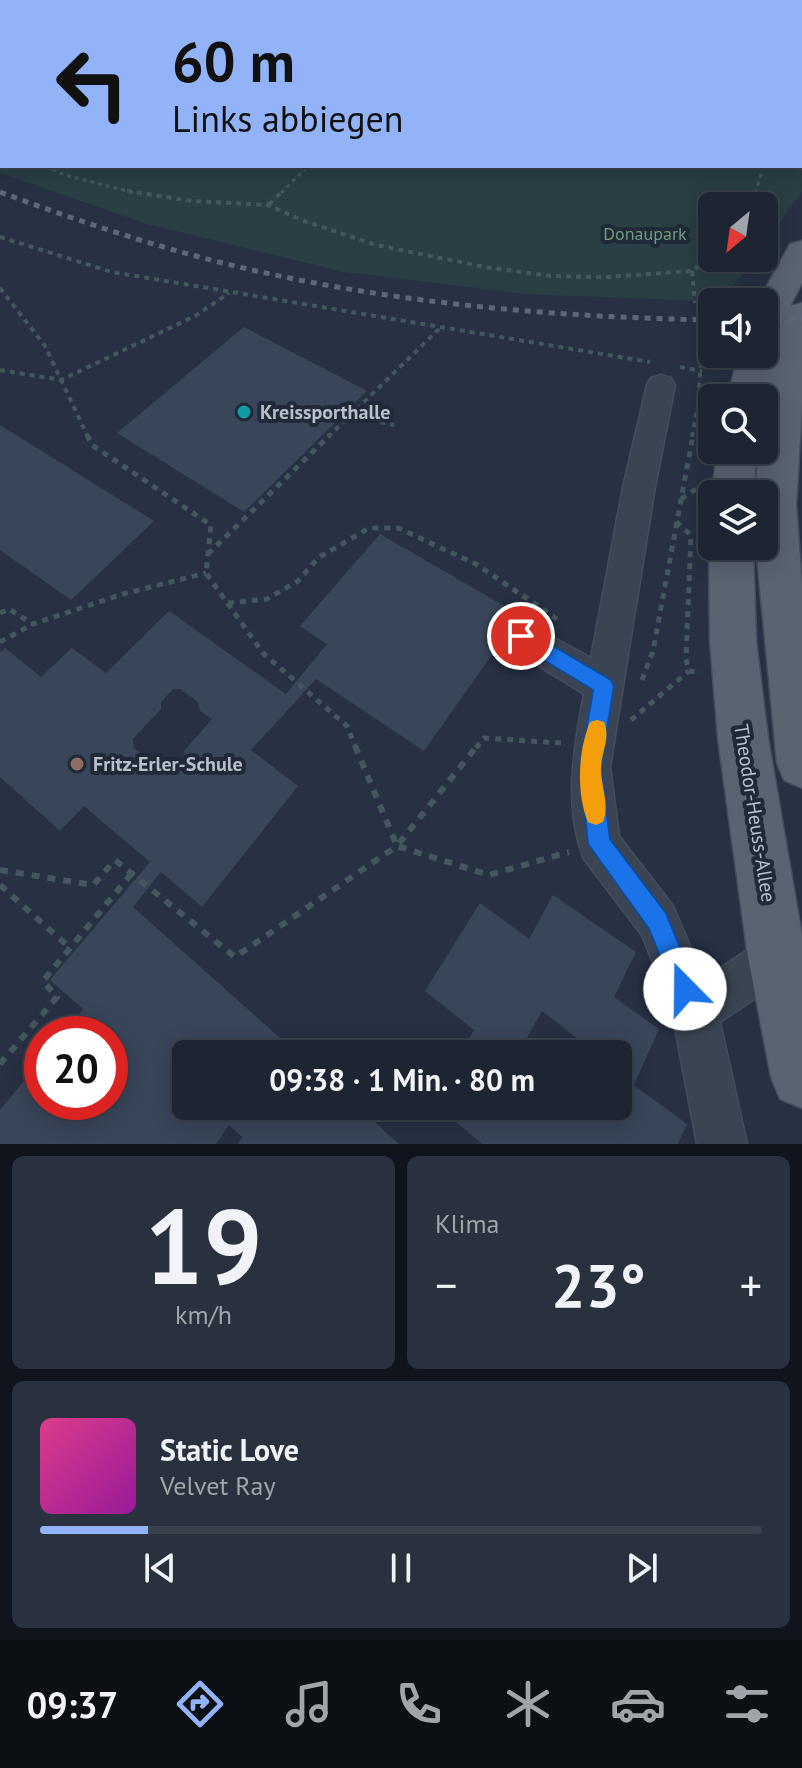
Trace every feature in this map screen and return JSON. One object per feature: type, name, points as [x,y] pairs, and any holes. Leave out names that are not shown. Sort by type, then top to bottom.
[{"type":"main road","points":[[778,296],[802,251]]},
{"type":"main road","points":[[802,315],[792,342],[784,392],[775,505],[779,579],[802,763]]},
{"type":"main road","name":"Theodor-Heuss-Allee","points":[[731,560],[736,688],[777,957],[802,1077]]},
{"type":"lane","points":[[663,371],[639,487],[608,708],[590,767],[599,844],[658,921],[695,1012],[722,1144]]},
{"type":"lane","points":[[521,636],[608,708]]},
{"type":"lane","points":[[695,1012],[777,957]]},
{"type":"path","points":[[49,168],[65,175],[136,193],[192,201],[268,205],[304,221],[376,245],[485,267],[551,276],[606,277],[692,271],[698,266]]},
{"type":"path","points":[[268,205],[306,168]]},
{"type":"path","points":[[755,192],[763,168]]},
{"type":"path","points":[[0,237],[112,272],[441,327],[663,371],[702,371],[700,384]]},
{"type":"path","points":[[692,271],[695,303]]},
{"type":"path","points":[[0,288],[45,346],[92,445],[211,525],[206,573],[263,653],[347,726],[397,846],[489,875],[599,844]]},
{"type":"path","points":[[0,370],[61,380],[195,316],[230,292]]},
{"type":"path","points":[[208,555],[441,327]]},
{"type":"path","points":[[608,708],[638,689],[653,651],[698,405]]},
{"type":"path","points":[[350,416],[394,425]]},
{"type":"path","points":[[676,522],[691,535],[686,659],[689,671]]},
{"type":"path","points":[[227,603],[267,599],[298,581],[318,558],[369,528],[398,528],[476,564],[535,602],[608,708]]},
{"type":"path","points":[[0,642],[33,624],[123,594],[206,573]]},
{"type":"path","points":[[0,613],[9,609],[33,624]]},
{"type":"path","points":[[0,870],[93,885],[115,860],[235,957],[397,846],[484,738],[608,708],[689,671],[702,672]]},
{"type":"path","points":[[0,1064],[57,997],[43,981],[132,873]]},
{"type":"path","points":[[0,885],[70,948]]},
{"type":"green space","name":"Donaupark","points":[[0,168],[802,168],[802,192],[778,225],[778,192],[698,192],[698,272],[744,272],[732,288],[698,288],[698,301],[526,294],[344,272],[147,224],[0,173]]},
{"type":"building","name":"Kreissporthalle","points":[[244,327],[367,391],[244,512],[117,433]]},
{"type":"building","points":[[0,425],[154,521],[71,600],[0,550]]},
{"type":"building","points":[[380,534],[520,615],[424,751],[316,679],[251,750],[298,786],[202,907],[161,872],[133,907],[282,1040],[172,1040],[172,1120],[372,1120],[399,1144],[238,1144],[242,1137],[229,1125],[216,1144],[0,1144],[0,1110],[24,1081],[24,1120],[128,1120],[128,1016],[77,1016],[83,1009],[50,980],[150,862],[84,806],[60,831],[0,777],[0,652],[5,648],[41,677],[72,648],[106,673],[169,611],[286,694],[327,644],[300,626]],"holes":[[[173,689],[180,689],[198,702],[200,711],[212,719],[184,751],[185,757],[172,773],[164,771],[134,748],[133,739],[161,709],[161,702]]]},
{"type":"building","points":[[553,895],[636,952],[614,997],[659,1029],[634,1085],[687,1124],[678,1144],[482,1144],[454,1120],[632,1120],[632,1040],[579,1040],[542,1011],[526,1040],[468,1040],[474,1030],[425,991],[480,903],[529,939]]},
{"type":"railway","points":[[0,192],[172,250],[350,289],[470,306],[698,319]]},
{"type":"railway","points":[[778,320],[802,319]]},
{"type":"slow traffic","points":[[596,814],[590,767],[597,729]]},
{"type":"place","name":"Kreissporthalle","points":[[244,412]]},
{"type":"place","name":"Fritz-Erler-Schule","points":[[77,764]]},
{"type":"route","points":[[521,636],[604,686],[590,767],[599,844],[658,921],[685,989]]}]
